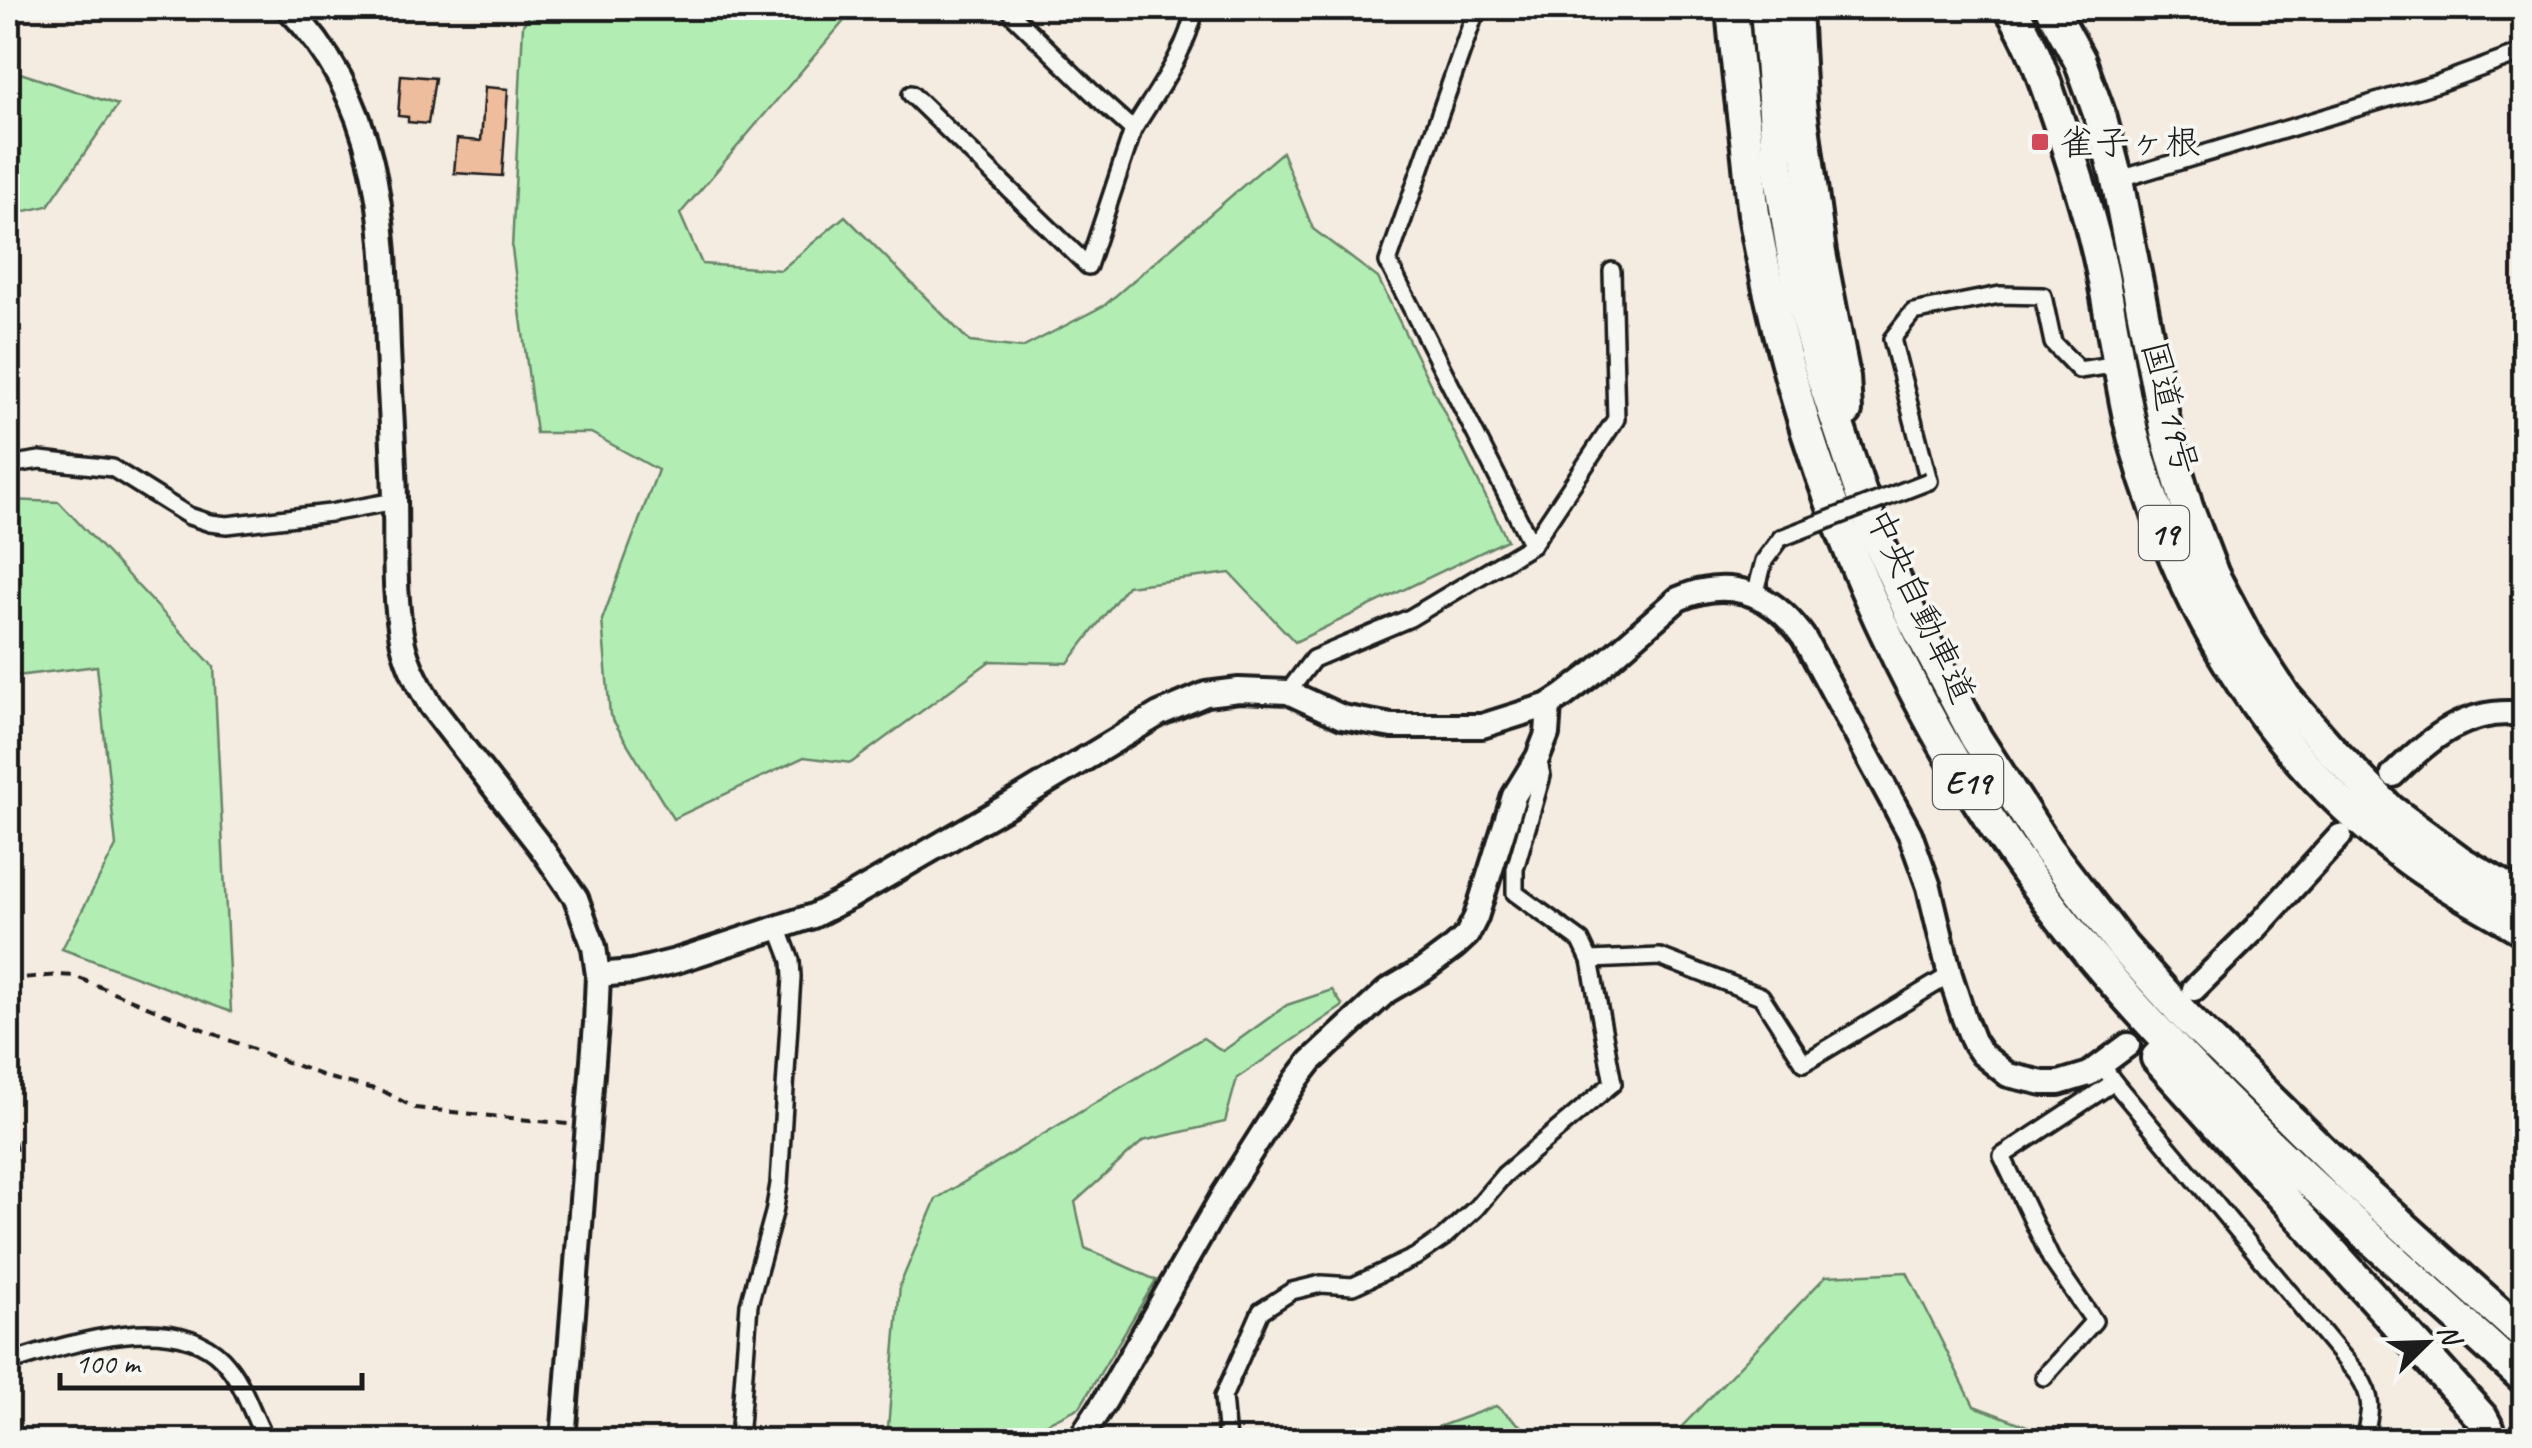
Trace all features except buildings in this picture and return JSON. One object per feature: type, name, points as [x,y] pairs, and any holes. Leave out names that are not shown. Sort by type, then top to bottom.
[{"type":"highway","name":"中央自動車道","points":[[1732,8],[1755,218],[1791,377],[1848,549],[1900,662],[1954,760],[2019,860],[2102,968],[2163,1037],[2242,1117],[2524,1378]]},
{"type":"highway","name":"中央自動車道","points":[[1766,8],[1778,164],[1798,288],[1822,377],[1874,530],[1912,618],[1976,738],[2048,850],[2123,947],[2187,1018],[2356,1184],[2524,1335]]},
{"type":"highway","points":[[1796,8],[1800,103],[1820,254],[1844,378],[1850,464]]},
{"type":"highway","name":"国道19号","points":[[2010,8],[2023,26],[2071,158],[2098,250],[2135,440],[2162,528],[2193,602],[2230,667],[2306,769],[2410,861],[2524,930]]},
{"type":"highway","name":"国道19号","points":[[2051,8],[2080,61],[2101,119],[2117,180],[2172,454],[2213,575],[2284,697],[2332,751],[2390,810],[2462,863],[2524,899]]},
{"type":"highway","points":[[1900,662],[1912,723],[1947,787],[2079,970],[2482,1418],[2490,1433]]},
{"type":"street","points":[[288,8],[324,49],[340,77],[374,168],[383,225],[404,647],[431,706],[576,898],[594,947],[598,976],[562,1440]]},
{"type":"street","points":[[1010,8],[1134,130]]},
{"type":"street","points":[[911,94],[1088,266],[1134,130],[1191,28],[1194,8]]},
{"type":"street","points":[[1476,8],[1388,262],[1532,545]]},
{"type":"street","points":[[2117,180],[2438,83],[2524,52]]},
{"type":"street","points":[[1288,692],[1313,659],[1410,618],[1532,545],[1616,419],[1612,271]]},
{"type":"street","points":[[1755,595],[1764,562],[1781,538],[1929,480],[1892,339],[1912,312],[2000,295],[2043,296],[2053,342],[2079,370],[2120,364]]},
{"type":"street","points":[[8,465],[40,460],[112,468],[189,516],[228,525],[395,501]]},
{"type":"street","points":[[598,976],[676,961],[813,916],[1159,714],[1206,694],[1239,690],[1288,692],[1342,717],[1392,726],[1482,726],[1549,704],[1598,670],[1678,600],[1720,588],[1755,595],[1781,610],[1804,638],[1910,834],[1926,876],[1950,975],[1972,1040],[1993,1066],[2043,1083],[2108,1073]]},
{"type":"street","points":[[1079,1440],[1297,1078],[1387,991],[1424,970],[1466,935],[1476,918],[1514,796],[1538,757],[1546,734],[1549,704]]},
{"type":"street","points":[[2394,775],[2421,747],[2454,726],[2475,717],[2524,714]]},
{"type":"street","points":[[1227,1440],[1223,1397],[1262,1312],[1292,1291],[1321,1284],[1353,1286],[1415,1257],[1443,1238],[1504,1175],[1613,1083],[1590,960],[1581,942],[1515,893],[1515,869],[1542,776],[1538,757]]},
{"type":"street","points":[[2194,989],[2340,836]]},
{"type":"street","points":[[739,1440],[749,1304],[779,1184],[792,978],[778,928]]},
{"type":"street","points":[[1590,960],[1660,957],[1761,996],[1804,1063],[1950,975]]},
{"type":"street","points":[[2044,1377],[2094,1321],[2051,1259],[2002,1156],[2108,1073],[2128,1046]]},
{"type":"street","points":[[2108,1073],[2358,1375],[2370,1396],[2371,1411],[2364,1440]]},
{"type":"street","points":[[8,1363],[112,1336],[147,1334],[202,1342],[236,1376],[266,1440]]},
{"type":"path","points":[[8,979],[74,976],[329,1078],[383,1091],[416,1108],[588,1126]]},
{"type":"path","points":[[8,1124],[16,1155],[8,1174]]},
{"type":"green space","points":[[534,8],[855,8],[680,214],[702,264],[781,270],[845,216],[970,342],[1022,348],[1105,305],[1282,152],[1313,229],[1378,278],[1507,540],[1295,642],[1230,573],[1127,586],[1068,663],[990,661],[851,763],[804,757],[673,819],[610,715],[602,620],[658,470],[591,433],[536,433],[512,249],[523,25]]},
{"type":"green space","points":[[8,69],[118,105],[48,206],[8,215]]},
{"type":"green space","points":[[8,500],[59,502],[214,667],[231,1012],[62,949],[116,846],[97,666],[8,677]]},
{"type":"green space","points":[[1332,990],[1343,1006],[1237,1078],[1225,1122],[1143,1141],[1075,1202],[1085,1248],[1156,1280],[1080,1407],[1017,1440],[887,1440],[900,1285],[936,1199],[1203,1038],[1223,1051],[1287,1005]]},
{"type":"green space","points":[[1907,1272],[1974,1406],[2064,1440],[1669,1440],[1826,1276]]},
{"type":"green space","points":[[1496,1406],[1538,1440],[1402,1440]]},
{"type":"place","name":"雀子ヶ根","points":[[2040,142]]}]
